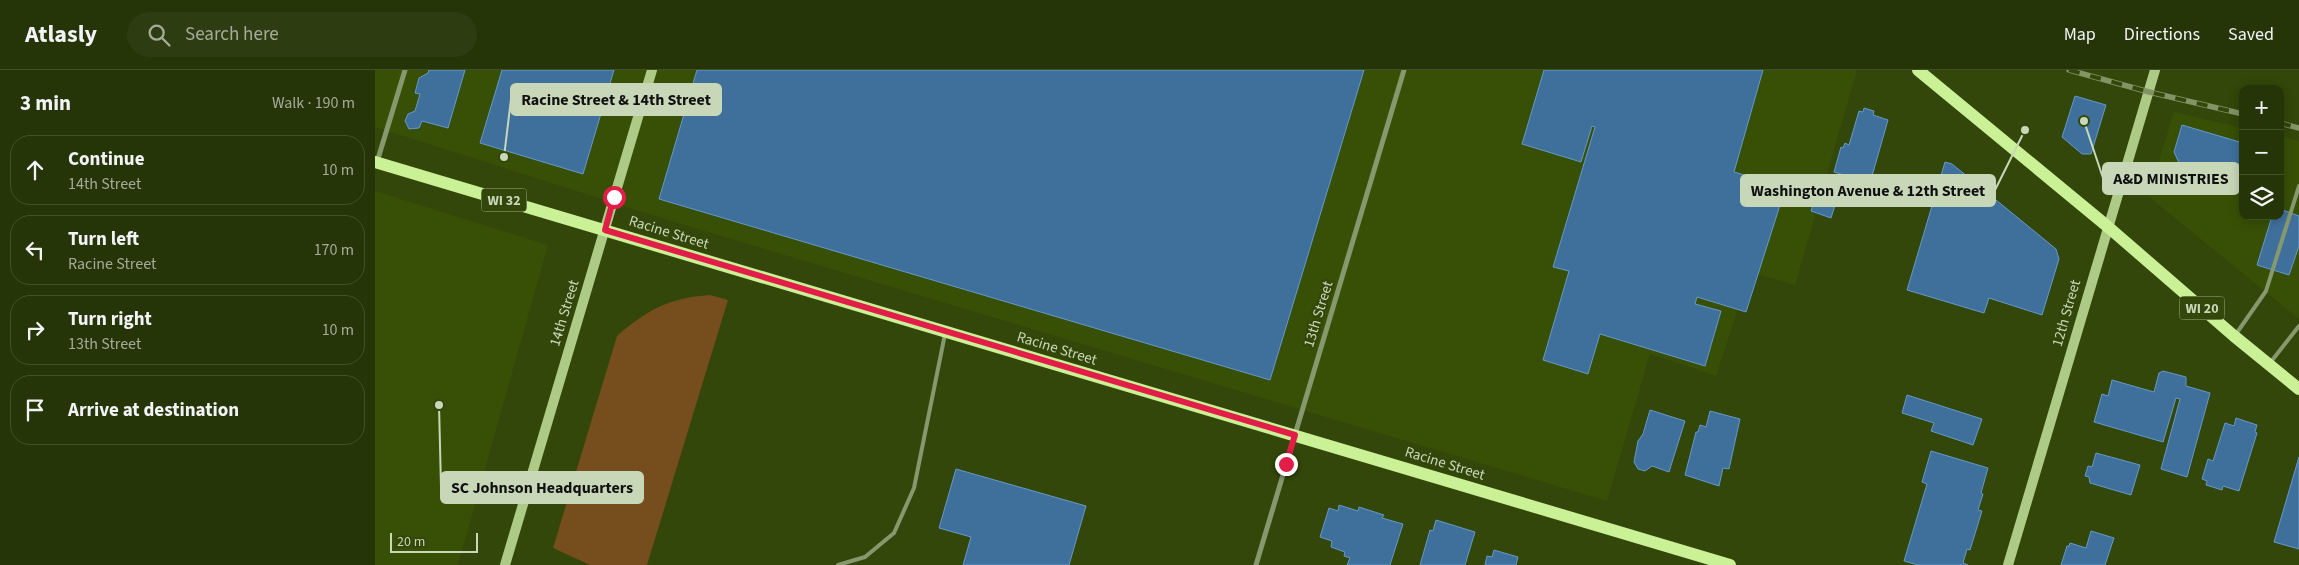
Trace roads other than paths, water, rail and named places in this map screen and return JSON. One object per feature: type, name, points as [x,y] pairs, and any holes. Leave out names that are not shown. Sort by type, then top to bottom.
[{"type":"main road","name":"14th Street","points":[[505,565],[652,70]]},
{"type":"main road","name":"WI 20","points":[[1918,70],[2107,226],[2234,336],[2299,389]]},
{"type":"main road","name":"12th Street","points":[[2008,565],[2107,226],[2155,70]]},
{"type":"main road","name":"Racine Street","points":[[376,162],[1730,565]]},
{"type":"street","points":[[376,162],[405,70]]},
{"type":"street","name":"13th Street","points":[[1256,565],[1404,70]]},
{"type":"lane","points":[[2234,336],[2266,290],[2299,186]]},
{"type":"lane","points":[[2269,364],[2299,326]]},
{"type":"lane","points":[[838,565],[865,557],[894,533],[914,488],[946,332]]},
{"type":"railway","points":[[2069,70],[2149,92],[2239,113]]},
{"type":"railway","points":[[2284,124],[2299,128]]},
{"type":"place","name":"A&D MINISTRIES","points":[[2084,121]]},
{"type":"place","name":"Washington Avenue & 12th Street","points":[[2025,130]]},
{"type":"place","name":"Racine Street & 14th Street","points":[[504,157]]},
{"type":"place","name":"SC Johnson Headquarters","points":[[439,405]]}]
